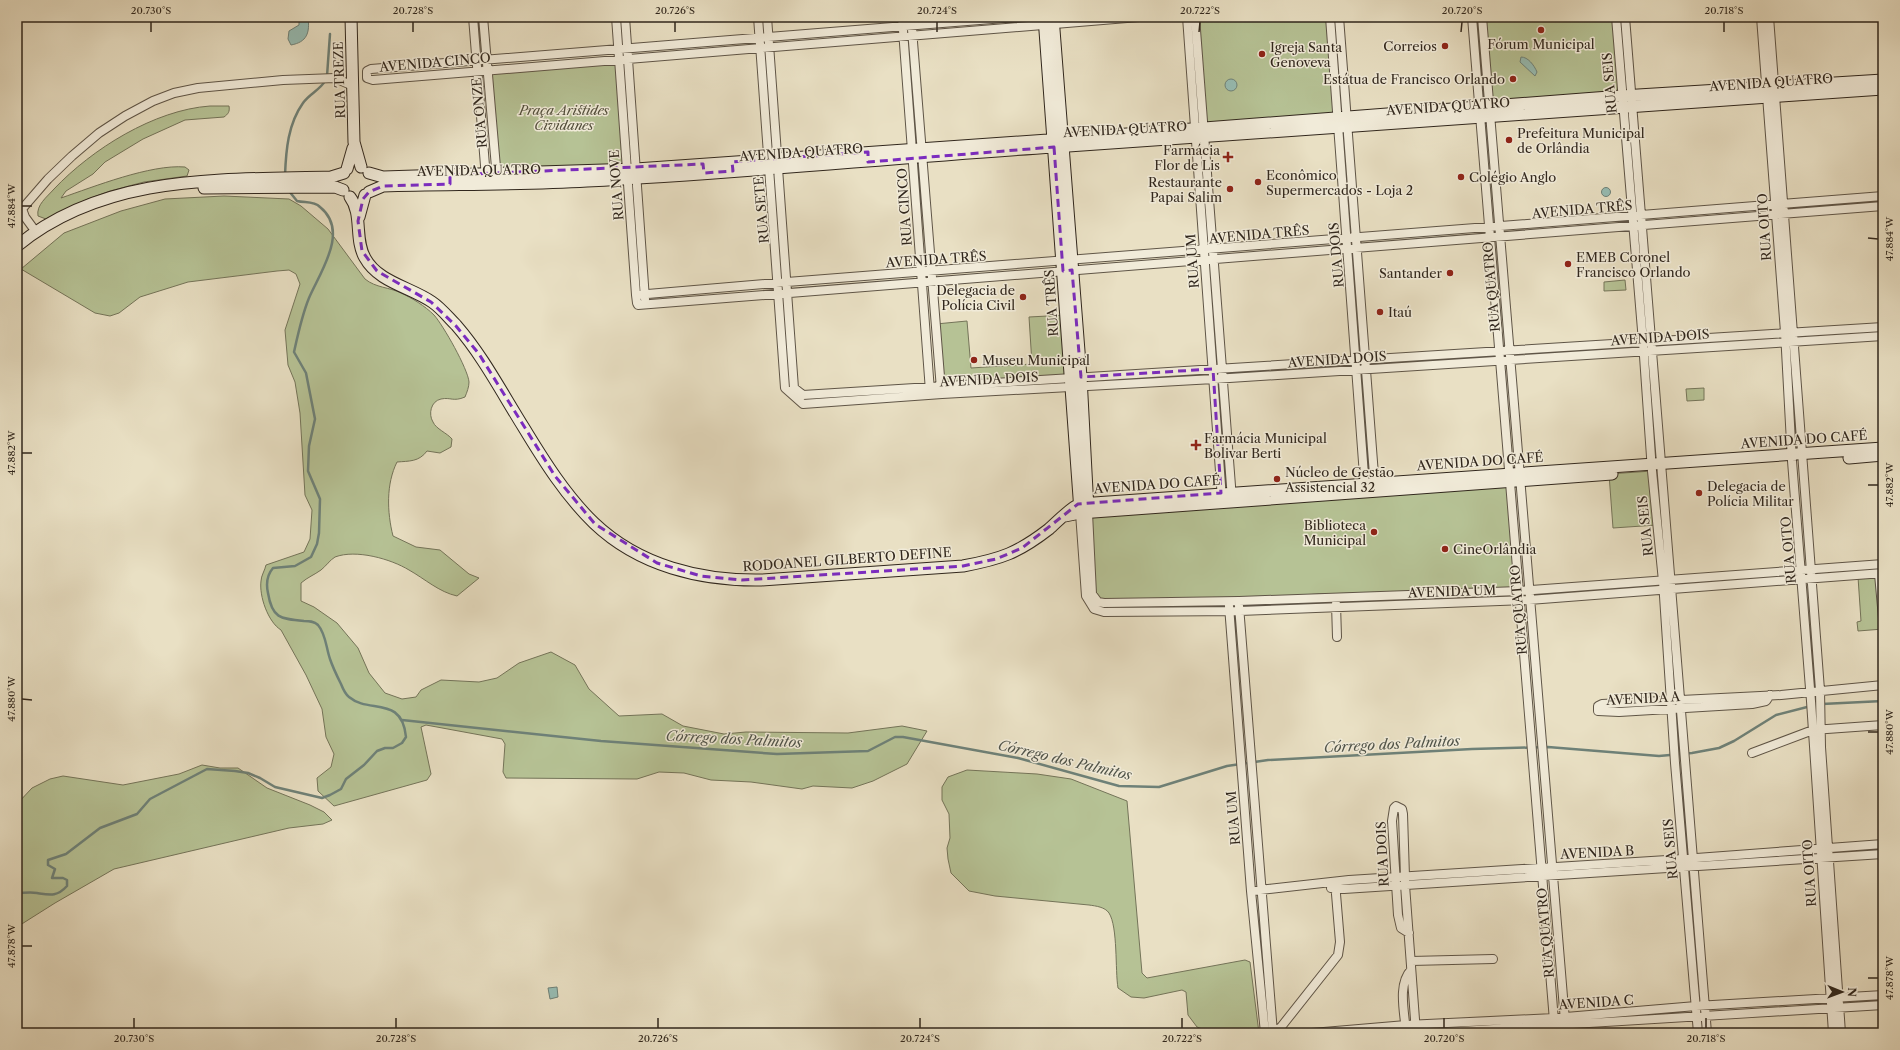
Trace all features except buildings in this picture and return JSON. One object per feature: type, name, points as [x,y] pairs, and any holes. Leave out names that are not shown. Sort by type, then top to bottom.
[{"type":"main road","name":"RUA TREZE","points":[[346,171],[354,142],[351,17]]},
{"type":"main road","name":"RUA TRÊS","points":[[1049,21],[1084,508]]},
{"type":"main road","name":"AVENIDA QUATRO","points":[[1770,92],[1883,80]]},
{"type":"main road","name":"AVENIDA QUATRO","points":[[365,170],[383,177],[434,180],[632,173],[834,160],[1627,101],[1770,92],[1883,89]]},
{"type":"main road","name":"RUA TREZE","points":[[354,142],[365,170]]},
{"type":"main road","points":[[17,246],[57,219],[95,201],[140,189],[319,182],[346,171],[365,170],[372,181],[367,193],[356,198],[335,187],[319,182]]},
{"type":"main road","points":[[346,171],[341,182],[347,193]]},
{"type":"main road","name":"AVENIDA QUATRO","points":[[367,193],[383,186],[434,180]]},
{"type":"main road","name":"RODOANEL GILBERTO DEFINE","points":[[347,193],[355,207],[362,251],[369,264],[386,278],[431,302],[456,326],[478,354],[528,435],[576,504],[595,524],[618,541],[657,563],[701,576],[742,580],[963,566],[1009,555],[1034,540],[1065,516],[1084,508]]},
{"type":"main road","name":"RODOANEL GILBERTO DEFINE","points":[[358,222],[367,193]]},
{"type":"main road","name":"AVENIDA DO CAFÉ","points":[[1084,508],[1797,457],[1883,448]]},
{"type":"main road","name":"AVENIDA DO CAFÉ","points":[[1797,457],[1883,456]]},
{"type":"street","name":"RUA ONZE","points":[[473,17],[477,70],[491,179]]},
{"type":"street","name":"RUA ONZE","points":[[483,17],[487,70],[491,179]]},
{"type":"street","name":"RUA NOVE","points":[[616,17],[645,295],[642,304]]},
{"type":"street","name":"RUA NOVE","points":[[626,17],[629,58],[636,295],[642,304]]},
{"type":"street","name":"RUA SETE","points":[[758,17],[764,38],[769,47],[773,87],[775,120],[774,164],[776,244],[785,388],[797,394]]},
{"type":"street","name":"RUA SETE","points":[[767,17],[764,38],[760,48],[766,122],[774,164],[785,243],[794,388],[797,394]]},
{"type":"street","name":"RUA CINCO","points":[[902,17],[902,26],[907,36],[915,75],[918,106],[917,153],[921,282],[930,391]]},
{"type":"street","name":"AVENIDA CINCO","points":[[1017,17],[911,21],[902,26],[371,69],[367,72],[367,78],[373,80],[477,70],[907,36],[1049,21],[1139,17]]},
{"type":"street","name":"RUA UM","points":[[1187,17],[1199,133],[1207,249],[1204,260],[1226,498]]},
{"type":"street","name":"RUA UM","points":[[1195,17],[1199,133]]},
{"type":"street","name":"RUA DOIS","points":[[1330,17],[1355,238],[1366,360],[1370,487]]},
{"type":"street","name":"RUA DOIS","points":[[1339,17],[1347,249],[1357,370],[1370,487]]},
{"type":"street","name":"RUA QUATRO","points":[[1472,17],[1485,112]]},
{"type":"street","name":"RUA QUATRO","points":[[1482,17],[1485,112],[1501,356],[1529,590],[1565,1025]]},
{"type":"street","name":"RUA SEIS","points":[[1616,17],[1627,101]]},
{"type":"street","name":"RUA SEIS","points":[[1625,17],[1627,101],[1656,467],[1668,590],[1675,699],[1672,709],[1675,764],[1698,1033]]},
{"type":"street","name":"RUA OITO","points":[[1761,17],[1770,92],[1789,337],[1797,457],[1801,571],[1810,692],[1812,716],[1817,729],[1829,858],[1835,998],[1833,1033]]},
{"type":"street","name":"RUA OITO","points":[[1769,17],[1770,92]]},
{"type":"street","name":"RUA CINCO","points":[[911,21],[907,36],[906,76],[908,107],[917,153],[931,271],[941,390]]},
{"type":"street","points":[[710,42],[710,52]]},
{"type":"street","points":[[906,76],[915,75]]},
{"type":"street","points":[[36,232],[23,213],[22,208],[72,156],[99,133],[125,116],[153,101],[186,90],[274,80],[335,78],[353,86]]},
{"type":"street","points":[[764,88],[773,87]]},
{"type":"street","points":[[908,107],[918,106]]},
{"type":"street","points":[[766,122],[775,120]]},
{"type":"street","name":"AVENIDA TRÊS","points":[[636,295],[931,271],[1204,260],[1347,249],[1494,232],[1779,209],[1883,196]]},
{"type":"street","name":"AVENIDA TRÊS","points":[[1779,209],[1883,206]]},
{"type":"street","name":"RUA QUATRO","points":[[1494,232],[1510,355],[1519,591],[1554,1026]]},
{"type":"street","name":"AVENIDA TRÊS","points":[[642,304],[932,282],[1207,249],[1355,238],[1494,232]]},
{"type":"street","points":[[776,244],[785,243]]},
{"type":"street","name":"RUA UM","points":[[1207,249],[1212,259],[1223,378],[1226,498]]},
{"type":"street","name":"AVENIDA DOIS","points":[[1789,337],[1883,326]]},
{"type":"street","points":[[782,333],[791,332]]},
{"type":"street","name":"AVENIDA DOIS","points":[[1076,382],[1214,379],[1357,370],[1510,355],[1647,346],[1789,337],[1883,336]]},
{"type":"street","name":"AVENIDA DOIS","points":[[797,394],[930,391],[1076,382],[1222,368],[1357,360],[1501,356]]},
{"type":"street","points":[[784,363],[793,363]]},
{"type":"street","name":"RUA OITO","points":[[1797,457],[1811,575],[1820,690],[1821,715],[1817,729],[1820,858],[1835,998]]},
{"type":"street","name":"RUA TRÊS","points":[[1084,508],[1086,596],[1096,605]]},
{"type":"street","name":"AVENIDA UM","points":[[1096,605],[1104,612],[1240,611],[1520,601],[1802,580],[1811,575],[1883,564]]},
{"type":"street","name":"AVENIDA UM","points":[[1096,605],[1519,591],[1801,571],[1811,575],[1881,574]]},
{"type":"street","points":[[1881,574],[1883,618]]},
{"type":"street","points":[[1596,586],[1597,595]]},
{"type":"street","points":[[1336,597],[1336,637]]},
{"type":"street","name":"RUA UM","points":[[1228,601],[1241,778],[1265,1033]]},
{"type":"street","name":"RUA UM","points":[[1239,601],[1250,760],[1273,1033]]},
{"type":"street","name":"AVENIDA A","points":[[1770,695],[1766,701],[1758,703],[1672,709],[1602,713],[1598,712],[1597,707],[1602,704],[1770,695],[1883,685]]},
{"type":"street","name":"RUA SEIS","points":[[1675,699],[1680,708],[1692,868],[1707,1033]]},
{"type":"street","points":[[1529,709],[1538,708]]},
{"type":"street","points":[[1752,753],[1817,729],[1883,725]]},
{"type":"street","name":"RUA DOIS","points":[[1409,933],[1401,928],[1395,877],[1392,821],[1394,808],[1396,806],[1402,809],[1403,814],[1405,881],[1409,933],[1411,961],[1411,970],[1416,1029]]},
{"type":"street","name":"AVENIDA B","points":[[1251,891],[1312,885],[1396,886],[1405,881],[1552,866],[1683,859],[1883,844]]},
{"type":"street","name":"AVENIDA B","points":[[1335,885],[1395,877],[1405,881],[1543,876],[1692,868],[1883,854]]},
{"type":"street","points":[[1601,863],[1601,872]]},
{"type":"street","points":[[1265,1033],[1273,1033],[1281,1027],[1338,955],[1340,942],[1335,885]]},
{"type":"street","points":[[1411,961],[1493,959]]},
{"type":"street","name":"RUA DOIS","points":[[1406,1029],[1404,980],[1411,970]]},
{"type":"street","name":"AVENIDA C","points":[[1565,1025],[1607,1014],[1696,1006],[1883,995]]},
{"type":"street","name":"AVENIDA C","points":[[1428,1033],[1883,1005]]},
{"type":"street","name":"RUA OITO","points":[[1835,1008],[1841,1033]]},
{"type":"street","points":[[1607,1014],[1609,1022]]},
{"type":"street","name":"AVENIDA C","points":[[1312,1033],[1406,1029],[1554,1026]]},
{"type":"highlighted area","points":[[1054,147],[1063,271],[1072,270],[1081,377],[1213,369],[1221,493],[1078,504],[1022,548],[996,559],[963,566],[742,580],[701,576],[657,563],[595,524],[555,476],[479,354],[456,326],[431,302],[377,271],[362,251],[358,221],[363,199],[369,192],[383,186],[450,184],[450,175],[703,164],[704,173],[733,171],[732,162],[769,159],[868,152],[868,162]]},
{"type":"green space","points":[[1195,17],[1330,17],[1337,117],[1203,127]]},
{"type":"green space","points":[[1482,17],[1616,17],[1622,96],[1489,107]]},
{"type":"green space","name":"Praça Aristides Cividanes","points":[[620,59],[627,169],[496,173],[487,69]]},
{"type":"green space","points":[[210,106],[229,106],[228,114],[224,117],[185,120],[143,139],[105,162],[93,174],[66,191],[61,198],[122,177],[156,169],[185,167],[189,170],[187,176],[144,182],[110,191],[88,199],[46,219],[38,216],[40,205],[45,198],[69,174],[105,146],[146,123],[167,115],[189,109]]},
{"type":"green space","points":[[224,196],[289,199],[301,206],[328,229],[365,279],[374,284],[405,295],[423,305],[434,315],[454,347],[468,376],[469,384],[465,397],[458,399],[441,399],[435,402],[431,408],[431,419],[437,427],[452,439],[451,447],[440,453],[427,451],[424,455],[417,459],[397,462],[393,471],[389,489],[389,508],[393,536],[416,547],[440,550],[469,574],[479,578],[457,596],[438,588],[393,562],[373,556],[353,554],[335,557],[321,570],[301,583],[301,601],[314,607],[337,623],[358,648],[369,673],[385,693],[402,699],[416,697],[421,690],[441,680],[479,682],[497,678],[519,663],[551,652],[575,665],[589,689],[619,716],[662,714],[683,726],[724,734],[746,732],[848,733],[902,726],[927,731],[907,764],[873,781],[852,788],[813,786],[802,789],[751,782],[711,780],[684,773],[659,772],[637,779],[506,778],[503,772],[505,744],[502,739],[426,725],[421,727],[431,774],[427,780],[334,806],[318,791],[317,778],[331,767],[334,754],[326,737],[322,709],[306,675],[281,630],[268,615],[261,594],[262,577],[266,565],[304,552],[310,539],[312,510],[305,495],[300,413],[295,382],[288,365],[285,330],[300,284],[296,274],[289,270],[188,282],[140,297],[119,313],[110,316],[95,313],[21,269],[64,233],[121,211],[165,199]]},
{"type":"green space","points":[[1625,280],[1626,290],[1604,291],[1604,282]]},
{"type":"green space","points":[[1066,315],[1071,378],[941,385],[936,324],[967,321],[971,368],[1032,364],[1029,317]]},
{"type":"green space","points":[[1704,388],[1704,400],[1687,401],[1686,389]]},
{"type":"green space","points":[[1652,471],[1657,525],[1613,528],[1609,474]]},
{"type":"green space","points":[[1508,486],[1516,589],[1318,594],[1239,600],[1096,600],[1089,513]]},
{"type":"green space","points":[[1883,575],[1883,629],[1858,631],[1857,622],[1861,621],[1858,577]]},
{"type":"green space","points":[[202,765],[220,768],[238,768],[267,788],[310,805],[324,812],[332,820],[323,824],[289,828],[114,869],[17,927],[17,804],[32,788],[50,779],[63,776],[123,785],[179,774]]},
{"type":"green space","points":[[967,770],[1037,774],[1071,779],[1127,801],[1142,973],[1147,978],[1245,960],[1250,962],[1259,1033],[1207,1031],[1197,1027],[1188,1015],[1186,992],[1182,990],[1144,998],[1131,997],[1118,988],[1114,928],[1109,913],[1103,908],[1089,905],[995,896],[969,891],[951,873],[947,848],[950,838],[949,814],[942,800],[942,787],[948,777]]},
{"type":"water","points":[[299,17],[308,17],[308,32],[301,42],[291,45],[288,39],[289,31],[299,25]]},
{"type":"water","points":[[1521,57],[1526,58],[1532,64],[1537,72],[1535,76],[1520,62]]},
{"type":"water","points":[[1229,79],[1233,79],[1237,85],[1233,91],[1229,91],[1225,87],[1225,83]]},
{"type":"water","points":[[1606,187],[1611,192],[1606,197],[1601,192]]},
{"type":"water","points":[[557,987],[558,997],[550,999],[548,988]]},
{"type":"waterway","points":[[327,76],[330,34]]},
{"type":"waterway","points":[[285,175],[287,147],[294,120],[305,100],[325,81]]},
{"type":"waterway","points":[[17,893],[57,894],[67,886],[67,880],[63,878],[52,878],[55,869],[48,865],[48,860],[66,854],[100,828],[137,814],[150,799],[207,769],[248,773],[275,787],[322,798],[341,789],[346,779],[364,765],[377,751],[385,748],[393,748],[402,743],[406,737],[403,724],[398,715],[391,710],[357,702],[346,694],[332,666],[324,637],[318,625],[311,622],[278,616],[272,608],[267,590],[268,577],[273,568],[295,566],[311,557],[317,544],[319,533],[320,499],[308,471],[309,446],[315,419],[306,373],[294,352],[300,325],[309,298],[330,252],[333,239],[329,217],[320,207],[312,203],[297,201],[289,191]]},
{"type":"waterway","name":"Córrego dos Palmitos","points":[[1822,704],[1883,701]]},
{"type":"waterway","name":"Córrego dos Palmitos","points":[[402,720],[601,741],[777,754],[868,751],[895,737],[903,737],[1018,758],[1119,786],[1159,787],[1227,766],[1268,760],[1472,749],[1548,747],[1659,756],[1692,753],[1719,748],[1734,741],[1776,715],[1811,706]]},
{"type":"place","name":"Fórum Municipal","points":[[1541,30]]},
{"type":"place","name":"Correios","points":[[1445,46]]},
{"type":"place","name":"Igreja Santa Genoveva","points":[[1262,54]]},
{"type":"place","name":"Estátua de Francisco Orlando","points":[[1513,79]]},
{"type":"place","name":"Prefeitura Municipal de Orlândia","points":[[1509,140]]},
{"type":"place","name":"Farmácia Flor de Lis","points":[[1228,157]]},
{"type":"place","name":"Colégio Anglo","points":[[1461,177]]},
{"type":"place","name":"Econômico Supermercados - Loja 2","points":[[1258,182]]},
{"type":"place","name":"Restaurante Papai Salim","points":[[1230,189]]},
{"type":"place","name":"EMEB Coronel Francisco Orlando","points":[[1568,264]]},
{"type":"place","name":"Santander","points":[[1450,273]]},
{"type":"place","name":"Delegacia de Polícia Civil","points":[[1023,297]]},
{"type":"place","name":"Itaú","points":[[1380,312]]},
{"type":"place","name":"Museu Municipal","points":[[974,360]]},
{"type":"place","name":"Farmácia Municipal Bolivar Berti","points":[[1196,445]]},
{"type":"place","name":"Núcleo de Gestão Assistencial 32","points":[[1277,479]]},
{"type":"place","name":"Delegacia de Polícia Militar","points":[[1699,493]]},
{"type":"place","name":"Biblioteca Municipal","points":[[1374,532]]},
{"type":"place","name":"CineOrlândia","points":[[1445,549]]}]
